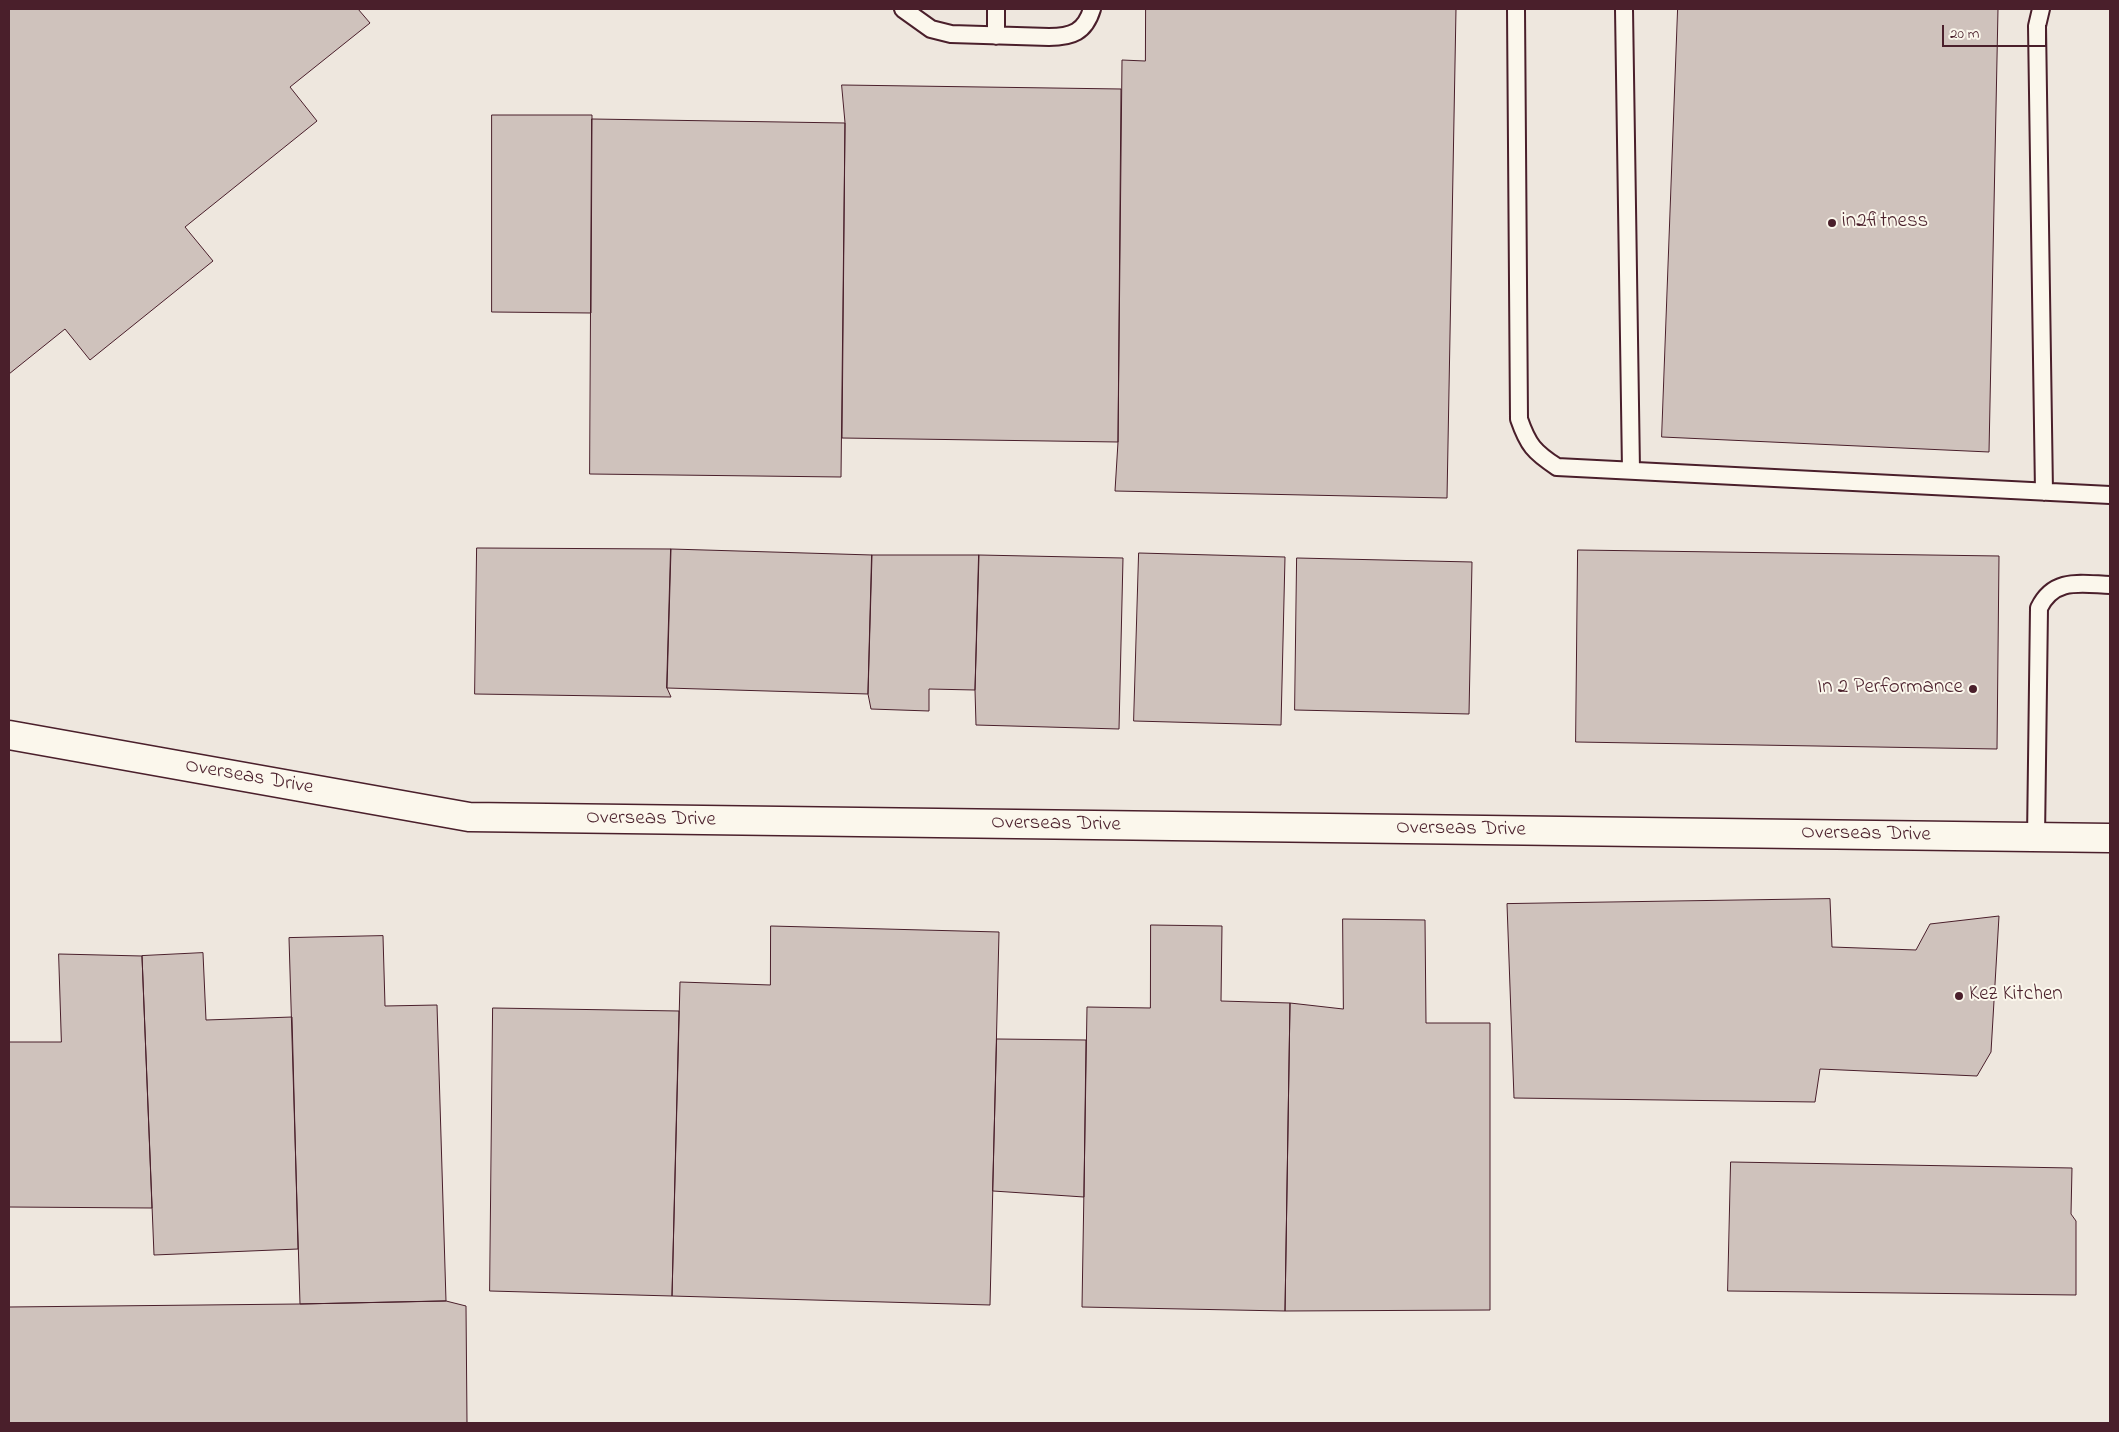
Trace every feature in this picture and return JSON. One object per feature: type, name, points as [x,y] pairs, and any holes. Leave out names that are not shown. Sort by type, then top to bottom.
[{"type":"street","name":"Overseas Drive","points":[[9,735],[469,817],[2110,838]]},
{"type":"lane","points":[[904,9],[931,29],[951,34],[1064,37],[1077,32],[1087,23],[1092,9]]},
{"type":"lane","points":[[996,9],[996,36]]},
{"type":"lane","points":[[1516,9],[1519,419],[1526,440],[1541,457],[1557,466],[2110,495]]},
{"type":"lane","points":[[1624,9],[1631,470]]},
{"type":"lane","points":[[2041,9],[2038,26],[2044,492]]},
{"type":"lane","points":[[2036,838],[2039,608],[2045,596],[2055,588],[2071,584],[2110,585]]},
{"type":"shaded area","points":[[9,9],[2110,9],[2110,1423],[9,1423]]},
{"type":"building","points":[[9,9],[358,9],[370,23],[290,87],[317,121],[185,227],[213,261],[90,360],[65,329],[9,374]]},
{"type":"building","points":[[1146,9],[1456,9],[1447,498],[1115,491],[1118,442],[1122,60],[1145,61]]},
{"type":"building","name":"in2fitness","points":[[1678,9],[1998,9],[1989,452],[1662,437]]},
{"type":"building","points":[[842,85],[1121,89],[1118,442],[842,438],[845,123]]},
{"type":"building","points":[[492,115],[592,115],[591,313],[492,312]]},
{"type":"building","points":[[592,119],[845,123],[841,477],[590,474]]},
{"type":"building","points":[[477,548],[671,549],[667,688],[671,697],[475,694]]},
{"type":"building","points":[[671,549],[872,555],[868,694],[667,688]]},
{"type":"building","points":[[1578,550],[1999,556],[1997,749],[1576,742]]},
{"type":"building","points":[[1139,553],[1285,557],[1281,725],[1134,721]]},
{"type":"building","points":[[872,555],[979,555],[975,690],[929,689],[929,711],[871,709],[868,694]]},
{"type":"building","points":[[979,555],[1123,558],[1119,729],[976,725],[975,690]]},
{"type":"building","points":[[1297,558],[1472,562],[1469,714],[1295,710]]},
{"type":"building","points":[[1830,899],[1832,947],[1916,950],[1930,924],[1999,916],[1991,1052],[1977,1076],[1820,1069],[1815,1102],[1514,1098],[1507,904]]},
{"type":"building","points":[[1343,919],[1425,920],[1426,1023],[1490,1023],[1490,1310],[1285,1311],[1290,1003],[1343,1009]]},
{"type":"building","points":[[1151,925],[1222,926],[1221,1001],[1290,1003],[1285,1311],[1082,1307],[1087,1007],[1150,1008]]},
{"type":"building","points":[[771,926],[999,932],[990,1305],[672,1296],[680,982],[770,985]]},
{"type":"building","points":[[383,936],[385,1006],[437,1005],[446,1301],[300,1304],[289,938]]},
{"type":"building","points":[[203,953],[206,1020],[292,1017],[298,1249],[154,1255],[142,956]]},
{"type":"building","points":[[59,954],[142,956],[152,1208],[9,1207],[9,1042],[61,1042]]},
{"type":"building","points":[[493,1008],[679,1011],[672,1296],[490,1291]]},
{"type":"building","points":[[997,1039],[1086,1040],[1084,1197],[993,1191]]},
{"type":"building","points":[[1731,1162],[2072,1168],[2071,1214],[2076,1221],[2076,1295],[1728,1291]]},
{"type":"building","points":[[446,1301],[466,1306],[467,1423],[9,1423],[9,1307]]},
{"type":"place","name":"in2fitness","points":[[1832,223]]},
{"type":"place","name":"In 2 Performance","points":[[1973,689]]},
{"type":"place","name":"Kez Kitchen","points":[[1959,996]]}]
